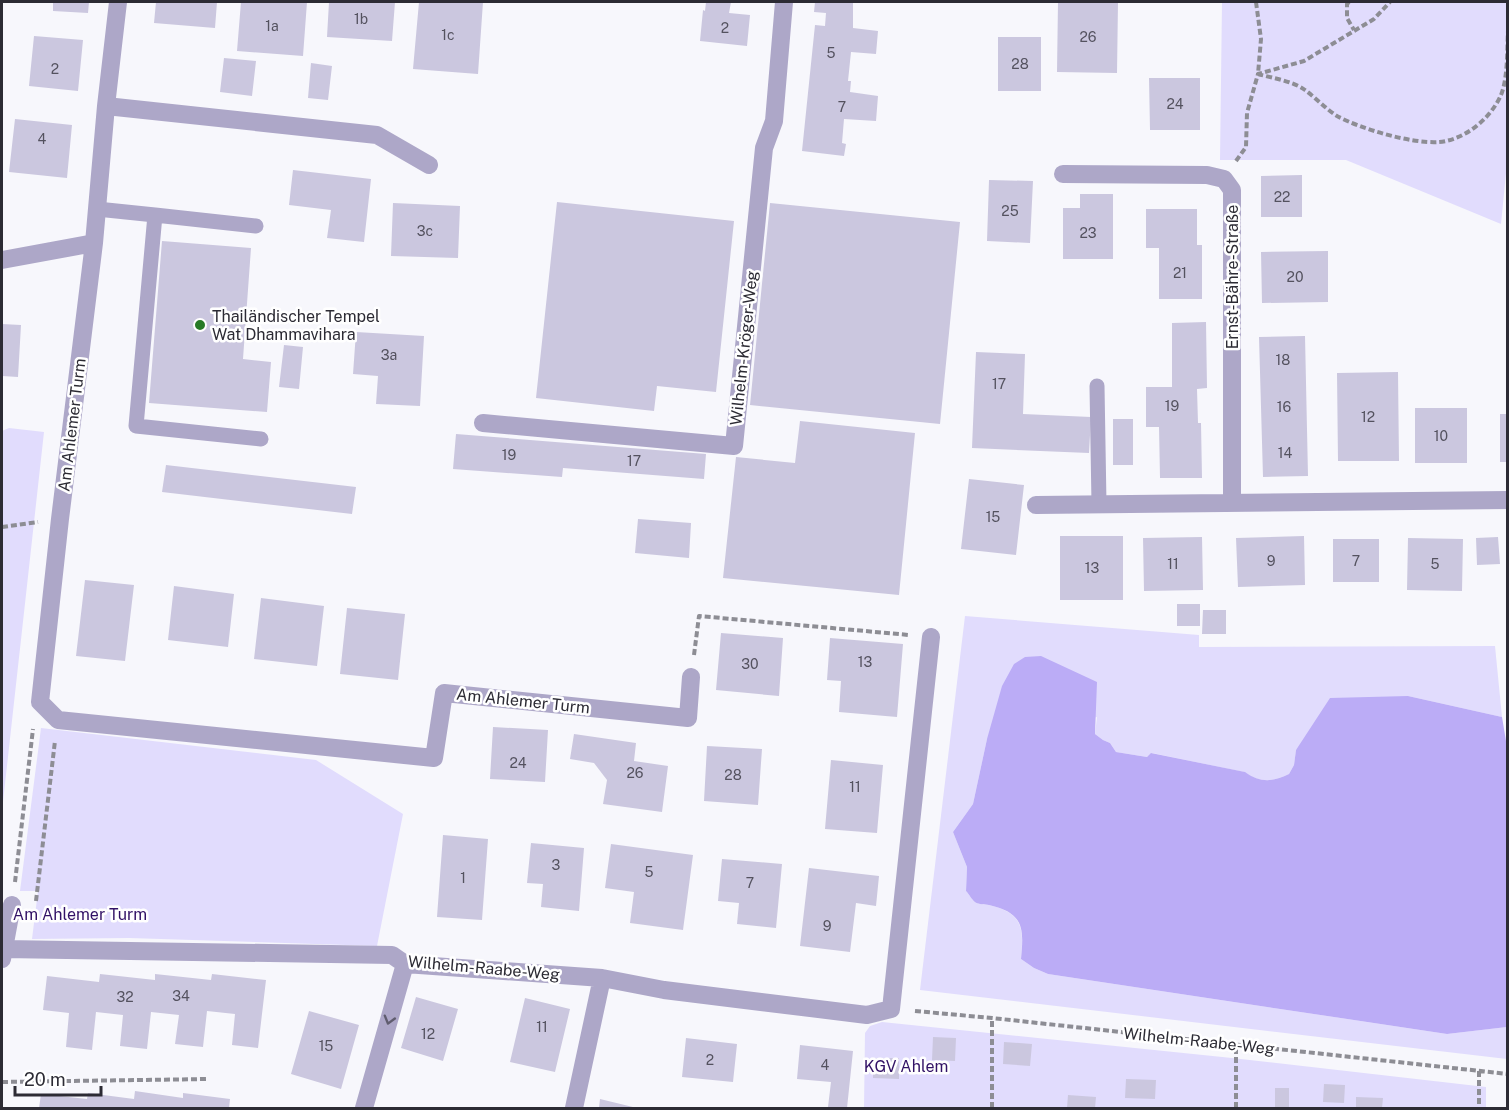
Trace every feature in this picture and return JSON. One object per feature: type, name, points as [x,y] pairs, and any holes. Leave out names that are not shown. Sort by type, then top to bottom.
[{"type":"street","name":"Am Ahlemer Turm","points":[[40,702],[94,243],[118,2]]},
{"type":"street","name":"Wilhelm-Kröger-Weg","points":[[483,423],[734,446],[764,148],[774,121],[784,2]]},
{"type":"street","points":[[106,106],[377,135],[429,165]]},
{"type":"street","points":[[1063,174],[1207,175],[1224,179]]},
{"type":"street","name":"Ernst-Bähre-Straße","points":[[1224,179],[1232,190],[1232,502]]},
{"type":"street","points":[[2,260],[94,243]]},
{"type":"street","points":[[1036,505],[1508,500]]},
{"type":"street","points":[[891,1009],[931,637]]},
{"type":"street","name":"Am Ahlemer Turm","points":[[58,720],[434,758],[444,693],[688,718],[691,677]]},
{"type":"street","points":[[40,702],[58,720]]},
{"type":"street","points":[[3,954],[12,905]]},
{"type":"street","name":"Wilhelm-Raabe-Weg","points":[[3,954],[392,955],[405,964],[602,978],[664,990],[867,1015],[891,1009]]},
{"type":"street","points":[[364,1108],[405,964]]},
{"type":"street","points":[[574,1108],[602,978]]},
{"type":"lane","points":[[97,209],[256,226]]},
{"type":"lane","points":[[155,215],[136,426],[261,439]]},
{"type":"lane","points":[[1097,386],[1099,504]]},
{"type":"path","points":[[1224,179],[1246,147],[1247,113],[1258,74],[1261,39],[1256,2]]},
{"type":"path","points":[[1349,2],[1347,18],[1354,30]]},
{"type":"path","points":[[1258,74],[1304,61],[1374,19],[1390,2]]},
{"type":"path","points":[[1258,74],[1303,88],[1337,116],[1370,129],[1401,138],[1439,142],[1465,133],[1489,116],[1502,93],[1508,31]]},
{"type":"path","points":[[2,527],[60,519]]},
{"type":"path","points":[[691,677],[699,616],[931,637]]},
{"type":"path","points":[[12,905],[31,740],[40,702]]},
{"type":"path","points":[[35,910],[58,720]]},
{"type":"path","name":"Wilhelm-Raabe-Weg","points":[[891,1009],[1508,1074]]},
{"type":"path","points":[[992,1018],[992,1108]]},
{"type":"path","points":[[1236,1046],[1236,1108]]},
{"type":"path","points":[[1479,1071],[1479,1108]]},
{"type":"path","points":[[2,1082],[208,1078]]},
{"type":"green space","points":[[1222,2],[1507,2],[1508,153],[1501,224],[1346,160],[1220,160]]},
{"type":"green space","points":[[9,428],[44,432],[2,811],[2,431]]},
{"type":"green space","points":[[965,616],[1199,635],[1199,647],[1495,646],[1502,717],[1408,696],[1296,750],[1294,765],[1289,774],[1272,780],[1261,780],[1244,772],[1152,753],[1147,757],[1116,752],[1110,743],[1095,734],[1097,717],[987,739],[973,804],[953,832],[967,867],[966,891],[977,903],[1000,908],[1015,917],[1021,930],[1021,959],[1048,974],[1447,1034],[1507,1027],[1507,1059],[920,990]]},
{"type":"green space","points":[[41,728],[316,760],[403,814],[377,946],[129,938],[32,939],[38,891],[20,891]]},
{"type":"green space","name":"KGV Ahlem","points":[[882,1022],[1486,1087],[1486,1108],[864,1108],[865,1033],[870,1026]]},
{"type":"shaded area","points":[[1041,656],[1097,682],[1095,734],[1110,743],[1116,752],[1147,757],[1151,753],[1245,772],[1261,780],[1277,779],[1289,774],[1294,765],[1296,750],[1330,698],[1408,696],[1502,717],[1508,753],[1507,1027],[1447,1034],[1048,974],[1021,959],[1021,930],[1015,917],[1001,908],[977,903],[966,891],[967,867],[953,832],[973,804],[987,739],[1002,686],[1014,664],[1025,657]]},
{"type":"building","points":[[53,2],[89,2],[88,13],[53,11]]},
{"type":"building","points":[[156,2],[217,2],[215,28],[154,23]]},
{"type":"building","points":[[241,2],[307,2],[303,56],[237,51]]},
{"type":"building","points":[[329,2],[395,2],[392,41],[327,37]]},
{"type":"building","points":[[419,2],[483,2],[478,74],[413,69]]},
{"type":"building","points":[[706,2],[731,2],[729,13],[750,15],[747,46],[700,41]]},
{"type":"building","points":[[815,2],[853,2],[853,28],[878,31],[876,54],[851,52],[848,81],[851,81],[850,92],[878,96],[876,121],[844,119],[842,143],[846,144],[844,156],[802,151],[815,25],[825,26],[826,13],[814,12]]},
{"type":"building","points":[[1058,2],[1118,2],[1117,73],[1057,72]]},
{"type":"building","points":[[34,36],[83,40],[78,91],[29,86]]},
{"type":"building","points":[[998,37],[1041,37],[1041,91],[998,91]]},
{"type":"building","points":[[224,58],[256,61],[252,96],[220,92]]},
{"type":"building","points":[[311,63],[332,66],[328,100],[308,98]]},
{"type":"building","points":[[1149,78],[1200,78],[1200,130],[1150,130]]},
{"type":"building","points":[[15,119],[72,125],[67,178],[9,172]]},
{"type":"building","points":[[293,170],[371,179],[364,242],[327,238],[331,210],[289,205]]},
{"type":"building","points":[[1302,175],[1302,217],[1261,217],[1261,176]]},
{"type":"building","points":[[989,180],[1033,181],[1030,243],[987,241]]},
{"type":"building","points":[[1080,194],[1113,194],[1113,259],[1063,259],[1063,208],[1080,208]]},
{"type":"building","points":[[557,202],[734,221],[716,392],[657,386],[654,411],[536,398]]},
{"type":"building","points":[[393,203],[460,206],[458,258],[391,256]]},
{"type":"building","points":[[770,203],[960,222],[940,424],[750,405]]},
{"type":"building","points":[[1146,209],[1197,209],[1197,245],[1202,245],[1202,299],[1159,299],[1159,248],[1146,248]]},
{"type":"building","name":"Thailändischer Tempel Wat Dhammavihara","points":[[162,241],[251,248],[243,359],[271,362],[267,412],[149,403]]},
{"type":"building","points":[[1328,251],[1328,302],[1262,303],[1261,252]]},
{"type":"building","points":[[1206,322],[1207,388],[1197,389],[1198,423],[1201,423],[1202,478],[1160,478],[1159,427],[1146,427],[1146,387],[1172,387],[1172,323]]},
{"type":"building","points":[[2,324],[21,325],[18,377],[2,376]]},
{"type":"building","points":[[356,332],[424,336],[420,406],[376,404],[378,376],[353,374]]},
{"type":"building","points":[[1305,336],[1308,476],[1263,477],[1259,337]]},
{"type":"building","points":[[284,345],[303,347],[299,389],[279,387]]},
{"type":"building","points":[[976,352],[1025,354],[1023,414],[1091,417],[1089,453],[972,448]]},
{"type":"building","points":[[1398,372],[1399,461],[1338,461],[1337,373]]},
{"type":"building","points":[[1415,408],[1467,408],[1467,463],[1415,463]]},
{"type":"building","points":[[1500,414],[1508,414],[1508,462],[1500,462]]},
{"type":"building","points":[[1113,419],[1133,419],[1133,465],[1113,465]]},
{"type":"building","points":[[800,421],[915,433],[899,595],[723,578],[736,457],[795,463]]},
{"type":"building","points":[[456,434],[706,454],[704,479],[563,468],[562,477],[453,469]]},
{"type":"building","points":[[166,465],[356,487],[352,514],[162,492]]},
{"type":"building","points":[[969,479],[1024,485],[1016,555],[961,549]]},
{"type":"building","points":[[638,519],[691,523],[689,558],[635,553]]},
{"type":"building","points":[[1060,536],[1123,536],[1123,600],[1060,600]]},
{"type":"building","points":[[1304,536],[1305,585],[1238,587],[1236,538]]},
{"type":"building","points":[[1202,537],[1203,590],[1144,591],[1143,538]]},
{"type":"building","points":[[1498,537],[1500,564],[1477,565],[1476,538]]},
{"type":"building","points":[[1408,538],[1463,539],[1462,591],[1407,590]]},
{"type":"building","points":[[1333,539],[1379,539],[1379,582],[1333,582]]},
{"type":"building","points":[[85,580],[134,585],[125,661],[76,656]]},
{"type":"building","points":[[174,586],[234,594],[228,647],[168,640]]},
{"type":"building","points":[[261,598],[324,606],[317,666],[254,659]]},
{"type":"building","points":[[1177,604],[1200,604],[1200,626],[1177,626]]},
{"type":"building","points":[[347,608],[405,614],[398,680],[340,674]]},
{"type":"building","points":[[1203,610],[1226,610],[1226,634],[1202,634]]},
{"type":"building","points":[[721,633],[783,638],[779,696],[716,690]]},
{"type":"building","points":[[830,638],[903,644],[897,717],[839,712],[841,681],[827,680]]},
{"type":"building","points":[[493,727],[548,730],[545,782],[490,779]]},
{"type":"building","points":[[574,734],[636,743],[634,761],[668,766],[662,812],[603,804],[607,780],[594,763],[570,759]]},
{"type":"building","points":[[707,746],[762,749],[758,805],[704,801]]},
{"type":"building","points":[[831,760],[883,765],[877,833],[825,829]]},
{"type":"building","points":[[443,835],[488,839],[482,920],[437,917]]},
{"type":"building","points":[[531,843],[584,848],[579,911],[541,907],[543,884],[527,883]]},
{"type":"building","points":[[611,844],[693,855],[683,930],[630,923],[634,892],[605,888]]},
{"type":"building","points":[[722,859],[782,864],[776,928],[737,924],[739,903],[718,901]]},
{"type":"building","points":[[809,868],[879,876],[876,906],[856,903],[850,952],[800,946]]},
{"type":"building","points":[[100,974],[155,980],[155,974],[211,980],[212,974],[266,980],[258,1048],[232,1045],[235,1014],[207,1011],[203,1047],[175,1044],[179,1015],[151,1012],[147,1049],[120,1046],[123,1015],[96,1012],[92,1050],[66,1047],[69,1013],[43,1010],[47,976],[99,982]]},
{"type":"building","points":[[416,997],[458,1009],[443,1061],[401,1048]]},
{"type":"building","points":[[525,998],[570,1009],[555,1072],[510,1062]]},
{"type":"building","points":[[309,1011],[359,1025],[341,1089],[291,1074]]},
{"type":"building","points":[[933,1037],[956,1038],[955,1061],[932,1060]]},
{"type":"building","points":[[686,1038],[737,1044],[733,1082],[682,1077]]},
{"type":"building","points":[[1004,1042],[1032,1044],[1030,1066],[1003,1064]]},
{"type":"building","points":[[800,1045],[853,1051],[847,1108],[828,1107],[831,1082],[797,1079]]},
{"type":"building","points":[[873,1058],[899,1058],[899,1079],[873,1078]]},
{"type":"building","points":[[1126,1079],[1156,1080],[1155,1099],[1125,1098]]},
{"type":"building","points":[[1324,1084],[1345,1085],[1344,1103],[1323,1102]]},
{"type":"building","points":[[1275,1088],[1289,1088],[1289,1108],[1275,1108]]},
{"type":"building","points":[[135,1091],[183,1098],[183,1093],[230,1099],[229,1108],[39,1108],[41,1094],[87,1099],[88,1093],[134,1099]]},
{"type":"building","points":[[1068,1095],[1096,1097],[1095,1108],[1067,1108]]},
{"type":"building","points":[[1356,1097],[1383,1098],[1382,1108],[1356,1108]]},
{"type":"building","points":[[600,1099],[637,1108],[599,1108]]},
{"type":"place","name":"Thailändischer Tempel Wat Dhammavihara","points":[[200,325]]}]
